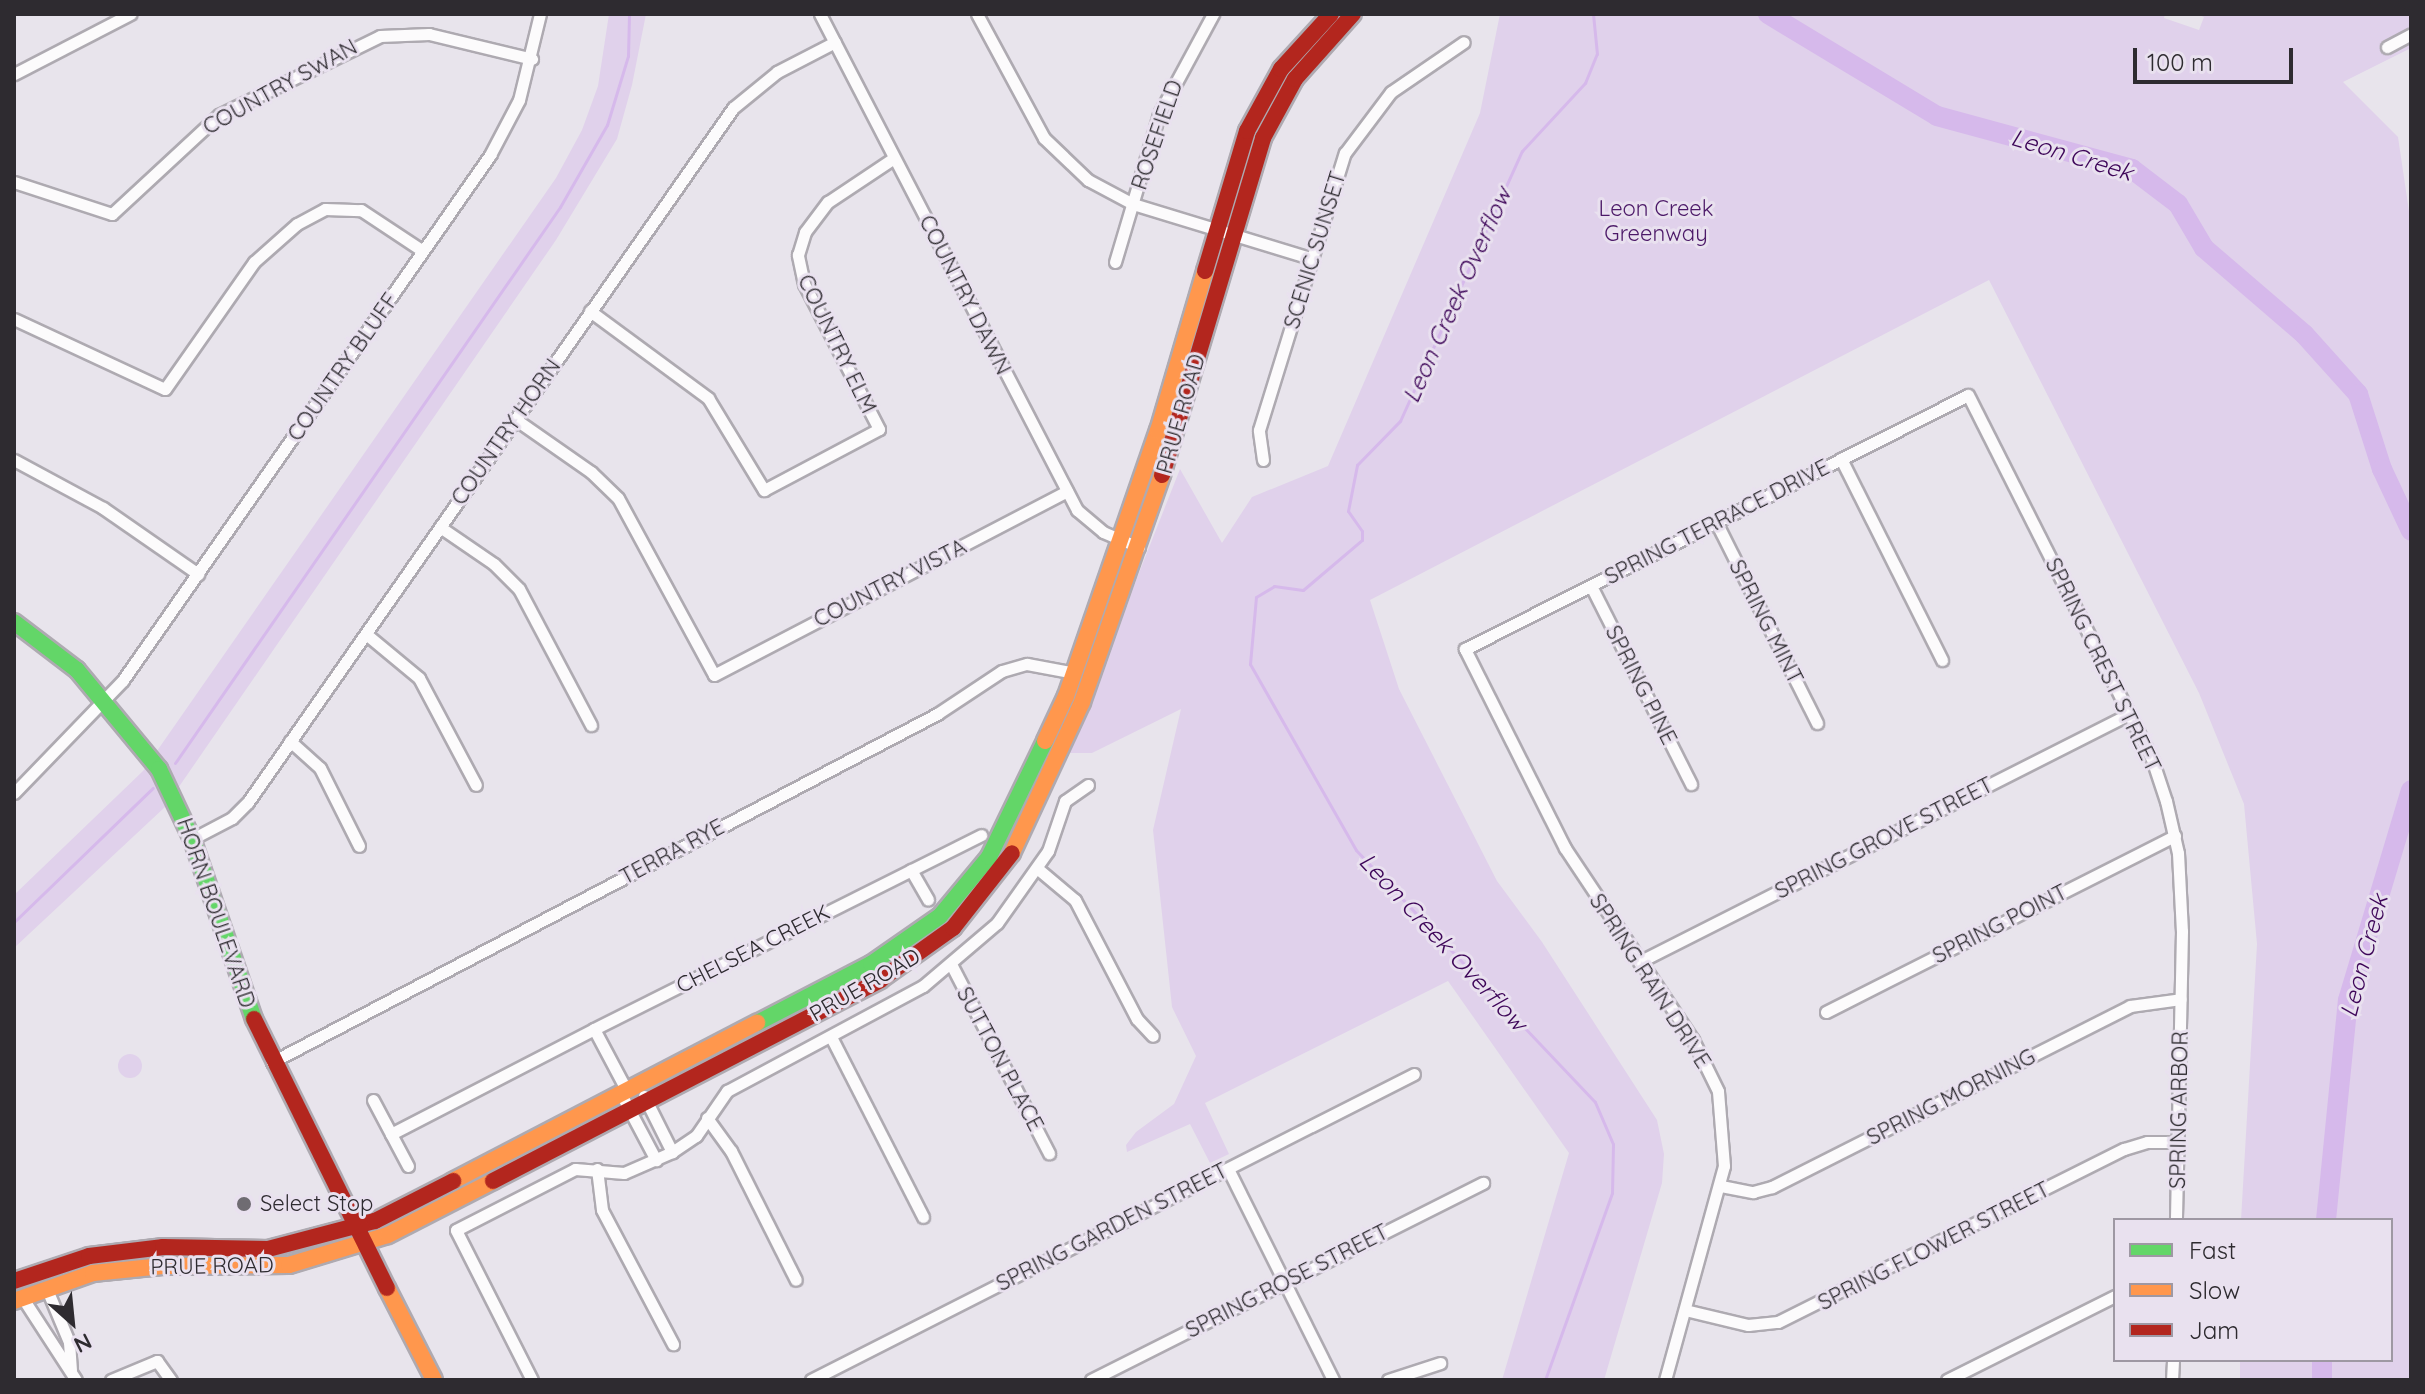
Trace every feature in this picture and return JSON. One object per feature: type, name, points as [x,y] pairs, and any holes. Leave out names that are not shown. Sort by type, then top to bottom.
[{"type":"main road","name":"PRUE ROAD","points":[[17,1297],[128,1268],[289,1265],[366,1244],[897,971],[953,928],[1010,857],[1082,702],[1139,547],[1262,99],[1281,69],[1331,14]]},
{"type":"main road","name":"PRUE ROAD","points":[[14,1281],[69,1261],[163,1247],[268,1249],[358,1227],[887,955],[940,916],[989,857],[1075,673],[1123,542],[1224,231],[1278,108],[1316,52],[1353,14]]},
{"type":"main road","name":"HORN BOULEVARD","points":[[14,622],[47,643],[104,699],[159,769],[192,839],[238,981],[272,1062],[434,1380]]},
{"type":"main road","points":[[887,955],[897,971]]},
{"type":"main road","points":[[17,1297],[65,1271],[69,1261]]},
{"type":"street","points":[[14,74],[130,14]]},
{"type":"street","name":"COUNTRY BLUFF","points":[[14,793],[104,699],[198,574],[506,129],[532,59],[540,14]]},
{"type":"street","name":"COUNTRY DAWN","points":[[820,14],[1067,491],[1086,520],[1123,542],[1139,547]]},
{"type":"street","points":[[977,14],[1025,107],[1063,161],[1133,204],[1310,258]]},
{"type":"street","name":"ROSEFIELD","points":[[1115,262],[1159,114],[1213,14]]},
{"type":"street","name":"COUNTRY SWAN","points":[[14,182],[112,214],[219,115],[380,36],[429,34],[532,59]]},
{"type":"street","points":[[2387,47],[2411,34]]},
{"type":"street","name":"COUNTRY HORN","points":[[192,839],[232,818],[248,802],[733,108],[777,72],[835,42]]},
{"type":"street","name":"SCENIC SUNSET","points":[[1263,460],[1259,430],[1336,175],[1369,116],[1416,70],[1464,42]]},
{"type":"street","name":"COUNTRY ELM","points":[[590,311],[708,398],[764,490],[879,429],[804,284],[798,255],[805,232],[828,202],[894,158]]},
{"type":"street","points":[[14,319],[165,389],[254,262],[297,224],[325,209],[361,210],[423,251]]},
{"type":"street","name":"SPRING TERRACE DRIVE","points":[[1465,649],[1968,395]]},
{"type":"street","name":"SPRING CREST STREET","points":[[1968,395],[2129,714],[2162,786],[2175,836],[2181,999]]},
{"type":"street","name":"COUNTRY VISTA","points":[[515,419],[591,472],[618,498],[714,675],[1067,491]]},
{"type":"street","points":[[1841,459],[1942,660]]},
{"type":"street","points":[[14,460],[90,500],[198,574]]},
{"type":"street","name":"SPRING MINT","points":[[1716,522],[1817,723]]},
{"type":"street","points":[[440,527],[494,564],[519,589],[591,725]]},
{"type":"street","name":"SPRING PINE","points":[[1591,586],[1691,784]]},
{"type":"street","points":[[366,634],[419,678],[476,785]]},
{"type":"street","name":"SPRING RAIN DRIVE","points":[[1465,649],[1565,848],[1698,1048],[1714,1082],[1725,1129],[1721,1186],[1665,1380]]},
{"type":"street","name":"TERRA RYE","points":[[272,1062],[937,714],[1002,671],[1027,664],[1075,673]]},
{"type":"street","name":"SPRING GROVE STREET","points":[[1639,962],[2129,714]]},
{"type":"street","points":[[290,741],[320,768],[359,846]]},
{"type":"street","points":[[532,1380],[456,1230],[575,1169],[624,1173],[672,1152],[696,1136],[727,1091],[902,1000],[952,966],[997,923],[1038,869],[1065,801],[1088,785]]},
{"type":"street","name":"CHELSEA CREEK","points":[[391,1134],[981,835]]},
{"type":"street","name":"SPRING POINT","points":[[1826,1012],[2175,836]]},
{"type":"street","points":[[1038,869],[1075,900],[1137,1019],[1153,1036]]},
{"type":"street","points":[[911,870],[928,900]]},
{"type":"street","name":"SUTTON PLACE","points":[[952,966],[1049,1153]]},
{"type":"street","name":"SPRING ARBOR","points":[[2176,1218],[2181,999]]},
{"type":"street","name":"SPRING MORNING","points":[[1721,1186],[1753,1192],[1772,1187],[2130,1006],[2181,999]]},
{"type":"street","points":[[594,1029],[629,1090],[647,1101],[672,1152]]},
{"type":"street","points":[[831,1037],[923,1217]]},
{"type":"street","name":"SPRING GARDEN STREET","points":[[811,1380],[1414,1074]]},
{"type":"street","points":[[629,1090],[629,1110],[656,1160]]},
{"type":"street","points":[[373,1100],[408,1166]]},
{"type":"street","points":[[707,1118],[731,1151],[796,1280]]},
{"type":"street","points":[[642,1134],[659,1125]]},
{"type":"street","name":"SPRING FLOWER STREET","points":[[1685,1310],[1734,1323],[1778,1322],[2124,1149],[2147,1142],[2178,1142]]},
{"type":"street","points":[[597,1169],[602,1210],[673,1344]]},
{"type":"street","points":[[1228,1169],[1333,1380]]},
{"type":"street","name":"SPRING ROSE STREET","points":[[1091,1380],[1483,1183]]},
{"type":"street","points":[[46,1287],[69,1342],[73,1375]]},
{"type":"street","points":[[17,1297],[73,1375]]},
{"type":"street","points":[[1947,1380],[2113,1297]]},
{"type":"street","points":[[42,1331],[60,1322]]},
{"type":"street","points":[[111,1380],[157,1361],[171,1380]]},
{"type":"street","points":[[1388,1380],[1440,1363]]},
{"type":"green space","points":[[609,14],[646,14],[632,85],[617,139],[556,240],[165,807],[14,948],[14,895],[143,771],[556,178],[582,130],[598,86]]},
{"type":"green space","name":"Leon Creek Greenway","points":[[1500,14],[2165,14],[2164,18],[2199,30],[2204,17],[2196,14],[2411,14],[2411,48],[2343,82],[2398,137],[2411,225],[2411,1380],[2240,1380],[2240,1362],[2393,1362],[2393,1218],[2241,1218],[2257,944],[2244,804],[2199,693],[1989,280],[1370,600],[1399,689],[1497,881],[1542,942],[1657,1120],[1664,1154],[1662,1183],[1604,1380],[1502,1380],[1569,1153],[1448,981],[1205,1103],[1229,1154],[1210,1163],[1190,1124],[1127,1152],[1126,1145],[1136,1132],[1174,1104],[1196,1056],[1172,1007],[1153,830],[1181,709],[1092,753],[1068,753],[1180,469],[1222,543],[1252,497],[1328,466],[1480,113]]},
{"type":"green space","points":[[125,1054],[135,1054],[142,1061],[142,1071],[135,1078],[125,1078],[118,1071],[118,1061]]},
{"type":"waterway","points":[[175,763],[560,207],[607,125],[628,56],[629,14]]},
{"type":"waterway","name":"Leon Creek Overflow","points":[[1545,1380],[1612,1193],[1613,1144],[1595,1102],[1356,850],[1250,664],[1256,597],[1274,586],[1303,590],[1362,540],[1362,531],[1348,511],[1357,465],[1400,421],[1522,151],[1585,83],[1597,54],[1593,14]]},
{"type":"waterway","name":"Leon Creek","points":[[1768,14],[1937,116],[2132,169],[2178,204],[2204,248],[2304,334],[2358,394],[2382,469],[2411,531]]},
{"type":"waterway","points":[[14,922],[153,788]]},
{"type":"waterway","name":"Leon Creek","points":[[2326,1218],[2348,1000],[2411,790]]},
{"type":"waterway","name":"Leon Creek","points":[[2322,1362],[2322,1380]]},
{"type":"traffic: fast","points":[[14,622],[77,670],[159,769],[192,839],[254,1019]]},
{"type":"traffic: fast","points":[[757,1023],[871,964],[940,916],[989,857],[1045,741]]},
{"type":"traffic: slow","points":[[1045,741],[1066,696],[1158,431],[1205,271]]},
{"type":"traffic: slow","points":[[1012,853],[1082,702],[1162,475]]},
{"type":"traffic: slow","points":[[453,1181],[757,1023]]},
{"type":"traffic: slow","points":[[14,1301],[93,1273],[163,1266],[289,1265],[388,1235],[493,1181]]},
{"type":"traffic: slow","points":[[387,1288],[434,1380]]},
{"type":"traffic: jam","points":[[1205,271],[1247,131],[1281,69],[1331,14]]},
{"type":"traffic: jam","points":[[1162,475],[1263,138],[1295,79],[1353,14]]},
{"type":"traffic: jam","points":[[493,1181],[880,980],[953,928],[1012,853]]},
{"type":"traffic: jam","points":[[254,1019],[387,1288]]},
{"type":"traffic: jam","points":[[14,1281],[89,1256],[163,1247],[268,1249],[375,1221],[453,1181]]},
{"type":"place","name":"Select Stop","points":[[244,1204]]}]
